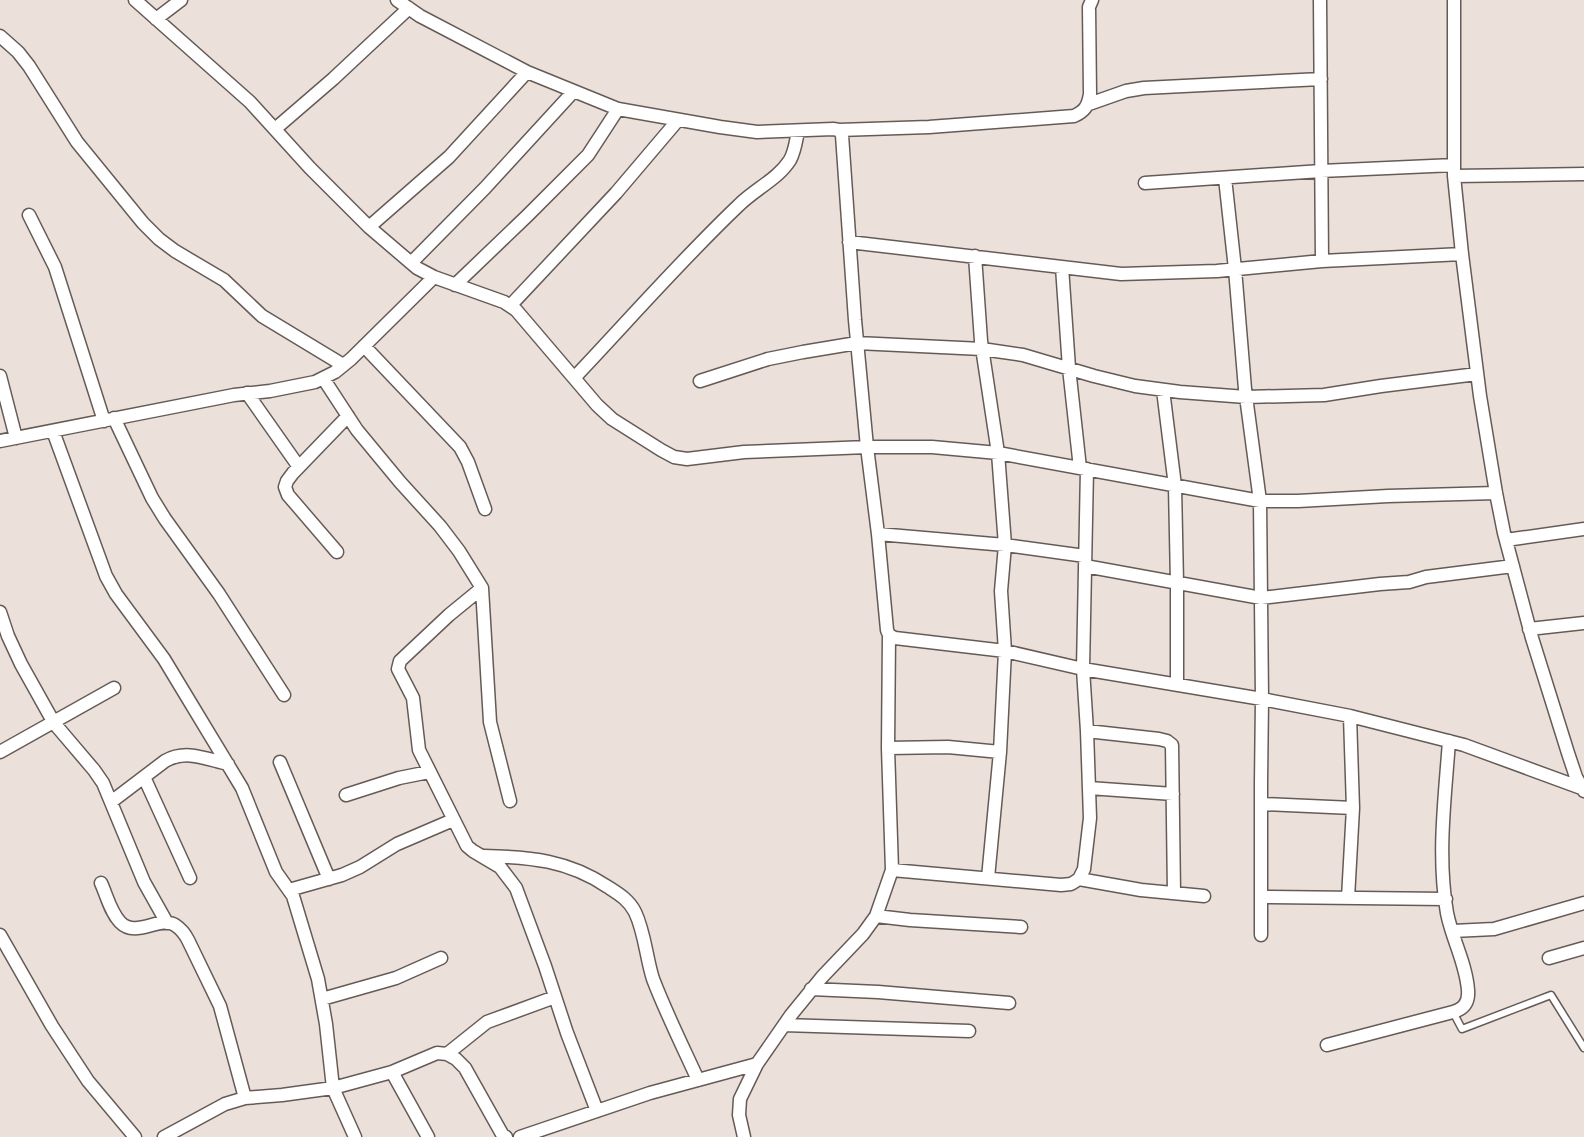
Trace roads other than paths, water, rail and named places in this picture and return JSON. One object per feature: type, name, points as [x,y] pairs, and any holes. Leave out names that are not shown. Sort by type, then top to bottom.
[{"type":"street","points":[[135,0],[250,102],[310,168],[370,227],[417,268],[434,277],[504,302],[516,310],[597,405],[612,419],[674,457],[687,459],[744,452],[867,447],[932,447],[998,452],[1260,501],[1496,494]]},
{"type":"street","points":[[156,19],[181,0]]},
{"type":"street","points":[[397,0],[420,16],[527,72],[618,109],[757,132],[929,127],[1074,116],[1084,111],[1090,94],[1089,2]]},
{"type":"street","points":[[1320,0],[1322,261]]},
{"type":"street","points":[[1454,0],[1454,170],[1477,374],[1496,494],[1529,628],[1568,754],[1576,777],[1584,790]]},
{"type":"street","points":[[275,129],[333,79],[409,8]]},
{"type":"street","points":[[0,36],[18,52],[66,127],[87,155],[143,223],[159,239],[175,251],[224,280],[262,316],[343,365]]},
{"type":"street","points":[[370,227],[449,157],[527,72]]},
{"type":"street","points":[[1088,104],[1126,91],[1144,88],[1321,79]]},
{"type":"street","points":[[411,262],[486,188],[573,92]]},
{"type":"street","points":[[455,284],[528,216],[588,155],[618,109]]},
{"type":"street","points":[[510,306],[616,193],[678,120]]},
{"type":"street","points":[[744,1137],[739,1116],[740,1099],[757,1064],[811,989],[863,934],[876,916],[892,870],[888,748],[889,635],[867,447],[848,242],[842,135],[839,130]]},
{"type":"street","points":[[574,378],[739,205],[780,173],[794,152],[798,131]]},
{"type":"street","points":[[1145,183],[1322,171],[1454,170],[1584,174]]},
{"type":"street","points":[[1225,178],[1246,397],[1260,501],[1262,699],[1261,935]]},
{"type":"street","points":[[29,215],[55,268],[109,420],[165,519],[219,594],[284,695]]},
{"type":"street","points":[[848,242],[1121,274],[1235,269],[1322,261],[1462,254]]},
{"type":"street","points":[[975,256],[982,350],[998,452],[1005,544],[1001,591],[1004,651],[1000,752],[988,878]]},
{"type":"street","points":[[892,870],[1061,885],[1071,884],[1079,879],[1084,869],[1090,818],[1083,669],[1084,469],[1069,368],[1062,267]]},
{"type":"street","points":[[0,441],[247,393],[270,391],[315,382],[335,372],[343,365],[434,277]]},
{"type":"street","points":[[700,381],[768,359],[857,343],[982,350],[1023,355],[1136,386],[1246,397],[1324,395],[1477,374]]},
{"type":"street","points":[[364,346],[460,448],[468,462],[485,509]]},
{"type":"street","points":[[0,376],[16,438]]},
{"type":"street","points":[[323,378],[358,430],[459,551],[482,588],[490,722],[510,801]]},
{"type":"street","points":[[1163,390],[1175,486],[1177,684]]},
{"type":"street","points":[[247,393],[300,466]]},
{"type":"street","points":[[337,552],[288,495],[285,487],[287,481],[300,466],[348,416]]},
{"type":"street","points":[[53,431],[106,576],[116,594],[164,659],[228,764],[242,788],[276,872],[293,896],[318,979],[326,1024],[333,1088],[355,1137]]},
{"type":"street","points":[[1506,540],[1584,529]]},
{"type":"street","points":[[878,534],[1005,544],[1177,583],[1261,598],[1409,582],[1426,577],[1513,566]]},
{"type":"street","points":[[482,588],[449,615],[400,661],[398,665],[400,675],[413,698],[419,750],[467,846],[500,867],[516,888],[567,1033],[598,1111]]},
{"type":"street","points":[[0,612],[8,636],[54,722],[103,783],[144,882],[167,923]]},
{"type":"street","points":[[1529,628],[1584,623]]},
{"type":"street","points":[[889,635],[895,638],[1004,651],[1083,669],[1177,684],[1350,716],[1464,745],[1584,790]]},
{"type":"street","points":[[0,752],[114,688]]},
{"type":"street","points":[[1348,898],[1353,808],[1350,716]]},
{"type":"street","points":[[1087,731],[1167,741],[1172,745],[1174,893]]},
{"type":"street","points":[[1327,1045],[1461,1010],[1466,1005],[1468,990],[1447,913],[1443,875],[1443,830],[1448,741]]},
{"type":"street","points":[[888,748],[948,747],[1000,752]]},
{"type":"street","points":[[112,802],[174,756],[193,755],[228,764]]},
{"type":"street","points":[[280,762],[329,879]]},
{"type":"street","points":[[346,795],[399,778],[429,772]]},
{"type":"street","points":[[144,777],[190,878]]},
{"type":"street","points":[[1089,788],[1174,794]]},
{"type":"street","points":[[1262,804],[1353,808]]},
{"type":"street","points":[[289,890],[329,879],[360,867],[397,844],[454,820]]},
{"type":"street","points":[[481,856],[524,857],[576,870],[592,876],[624,897],[636,914],[653,978],[698,1080]]},
{"type":"street","points":[[1079,879],[1142,890],[1204,896]]},
{"type":"street","points":[[101,883],[113,912],[120,923],[128,928],[136,929],[167,923],[174,924],[182,931],[220,1006],[245,1098]]},
{"type":"street","points":[[1261,897],[1446,899]]},
{"type":"street","points":[[1452,931],[1494,929],[1584,902]]},
{"type":"street","points":[[876,916],[1021,927]]},
{"type":"street","points":[[0,935],[52,1026],[88,1081],[135,1137]]},
{"type":"street","points":[[1549,958],[1584,948]]},
{"type":"street","points":[[322,999],[396,978],[441,958]]},
{"type":"street","points":[[811,989],[878,992],[1008,1003]]},
{"type":"street","points":[[447,1054],[487,1022],[555,997]]},
{"type":"street","points":[[784,1025],[969,1031]]},
{"type":"street","points":[[164,1137],[226,1104],[245,1098],[333,1088],[392,1072],[437,1053],[447,1054],[456,1059],[465,1068],[502,1134],[506,1137]]},
{"type":"street","points":[[520,1137],[650,1093],[757,1064]]},
{"type":"street","points":[[392,1072],[428,1137]]},
{"type":"lane","points":[[1453,1012],[1462,1029],[1551,995],[1584,1048]]}]
